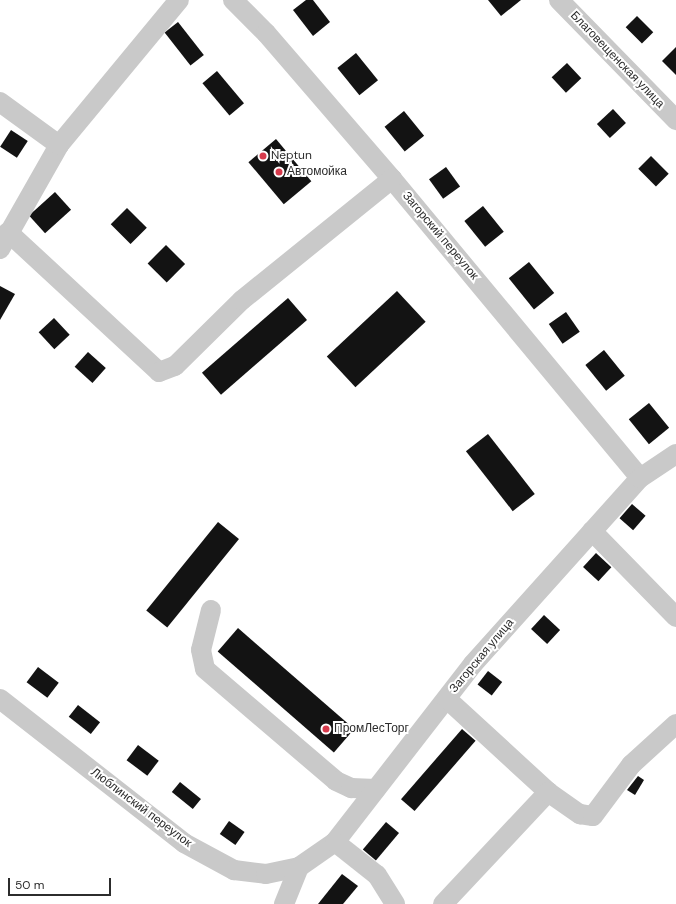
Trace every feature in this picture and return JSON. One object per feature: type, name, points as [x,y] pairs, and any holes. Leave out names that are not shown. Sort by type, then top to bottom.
[{"type":"street","points":[[179,0],[59,145],[4,241],[159,372],[175,366],[242,300],[392,179]]},
{"type":"street","name":"Загорский переулок","points":[[233,0],[266,33],[392,179],[640,478]]},
{"type":"street","name":"Благовещенская улица","points":[[559,0],[676,120]]},
{"type":"street","points":[[0,102],[59,145]]},
{"type":"street","name":"Загорская улица","points":[[299,867],[335,842],[446,698],[640,478],[676,454]]},
{"type":"street","points":[[592,531],[676,618]]},
{"type":"street","points":[[211,610],[200,650],[204,669],[336,781],[351,788],[376,789]]},
{"type":"street","points":[[446,698],[548,792],[580,814],[593,816],[631,765],[676,724]]},
{"type":"street","name":"Люблинский переулок","points":[[0,700],[184,843],[234,870],[266,874],[299,867]]},
{"type":"street","points":[[443,904],[548,792]]},
{"type":"street","points":[[335,842],[377,875],[395,904]]},
{"type":"street","points":[[284,904],[299,867]]},
{"type":"building","points":[[306,0],[313,0],[330,22],[313,36],[293,10]]},
{"type":"building","points":[[488,0],[521,0],[501,16]]},
{"type":"building","points":[[637,16],[653,32],[642,44],[626,27]]},
{"type":"building","points":[[178,22],[204,55],[190,66],[165,32]]},
{"type":"building","points":[[676,47],[676,75],[662,61]]},
{"type":"building","points":[[356,53],[378,80],[359,95],[337,68]]},
{"type":"building","points":[[567,63],[581,78],[566,93],[552,77]]},
{"type":"building","points":[[217,71],[244,103],[229,115],[202,83]]},
{"type":"building","points":[[613,109],[626,123],[610,138],[597,124]]},
{"type":"building","points":[[404,111],[424,136],[405,152],[385,127]]},
{"type":"building","points":[[11,130],[28,141],[17,158],[0,147]]},
{"type":"building","name":"Автомойка","points":[[276,139],[311,181],[284,204],[248,162]]},
{"type":"building","points":[[651,156],[669,174],[656,186],[638,169]]},
{"type":"building","points":[[446,167],[460,186],[443,199],[429,179]]},
{"type":"building","points":[[55,192],[71,210],[45,233],[29,215]]},
{"type":"building","points":[[483,206],[504,232],[485,247],[464,221]]},
{"type":"building","points":[[127,208],[147,228],[131,244],[111,224]]},
{"type":"building","points":[[166,245],[185,264],[167,282],[148,263]]},
{"type":"building","points":[[529,262],[554,293],[534,309],[509,278]]},
{"type":"building","points":[[0,286],[15,294],[0,320]]},
{"type":"building","points":[[397,291],[426,322],[355,387],[327,356]]},
{"type":"building","points":[[288,298],[307,320],[221,395],[202,373]]},
{"type":"building","points":[[566,312],[580,332],[563,344],[549,324]]},
{"type":"building","points":[[54,318],[70,335],[54,349],[39,332]]},
{"type":"building","points":[[604,350],[625,376],[606,391],[585,365]]},
{"type":"building","points":[[88,352],[106,368],[92,383],[75,367]]},
{"type":"building","points":[[649,403],[669,428],[649,444],[629,419]]},
{"type":"building","points":[[488,434],[535,494],[513,511],[466,451]]},
{"type":"building","points":[[632,504],[646,516],[633,530],[620,518]]},
{"type":"building","points":[[218,522],[239,539],[167,628],[146,611]]},
{"type":"building","points":[[596,553],[611,567],[598,581],[583,567]]},
{"type":"building","points":[[544,615],[560,630],[547,644],[531,629]]},
{"type":"building","points":[[238,628],[354,729],[334,752],[218,651]]},
{"type":"building","points":[[38,667],[59,683],[47,698],[27,682]]},
{"type":"building","points":[[488,671],[502,682],[492,695],[478,684]]},
{"type":"building","points":[[78,705],[100,722],[91,734],[69,717]]},
{"type":"building","points":[[462,729],[476,741],[415,811],[401,799]]},
{"type":"building","points":[[138,745],[159,761],[147,776],[127,760]]},
{"type":"building","points":[[638,776],[644,780],[635,795],[627,790]]},
{"type":"building","points":[[180,782],[201,799],[193,809],[172,792]]},
{"type":"building","points":[[229,821],[245,832],[235,845],[220,834]]},
{"type":"building","points":[[386,822],[399,833],[376,861],[363,850]]},
{"type":"building","points":[[342,874],[358,886],[343,904],[318,904]]},
{"type":"place","name":"Neptun","points":[[263,156]]},
{"type":"place","name":"Автомойка","points":[[279,172]]},
{"type":"place","name":"ПромЛесТорг","points":[[326,729]]}]
